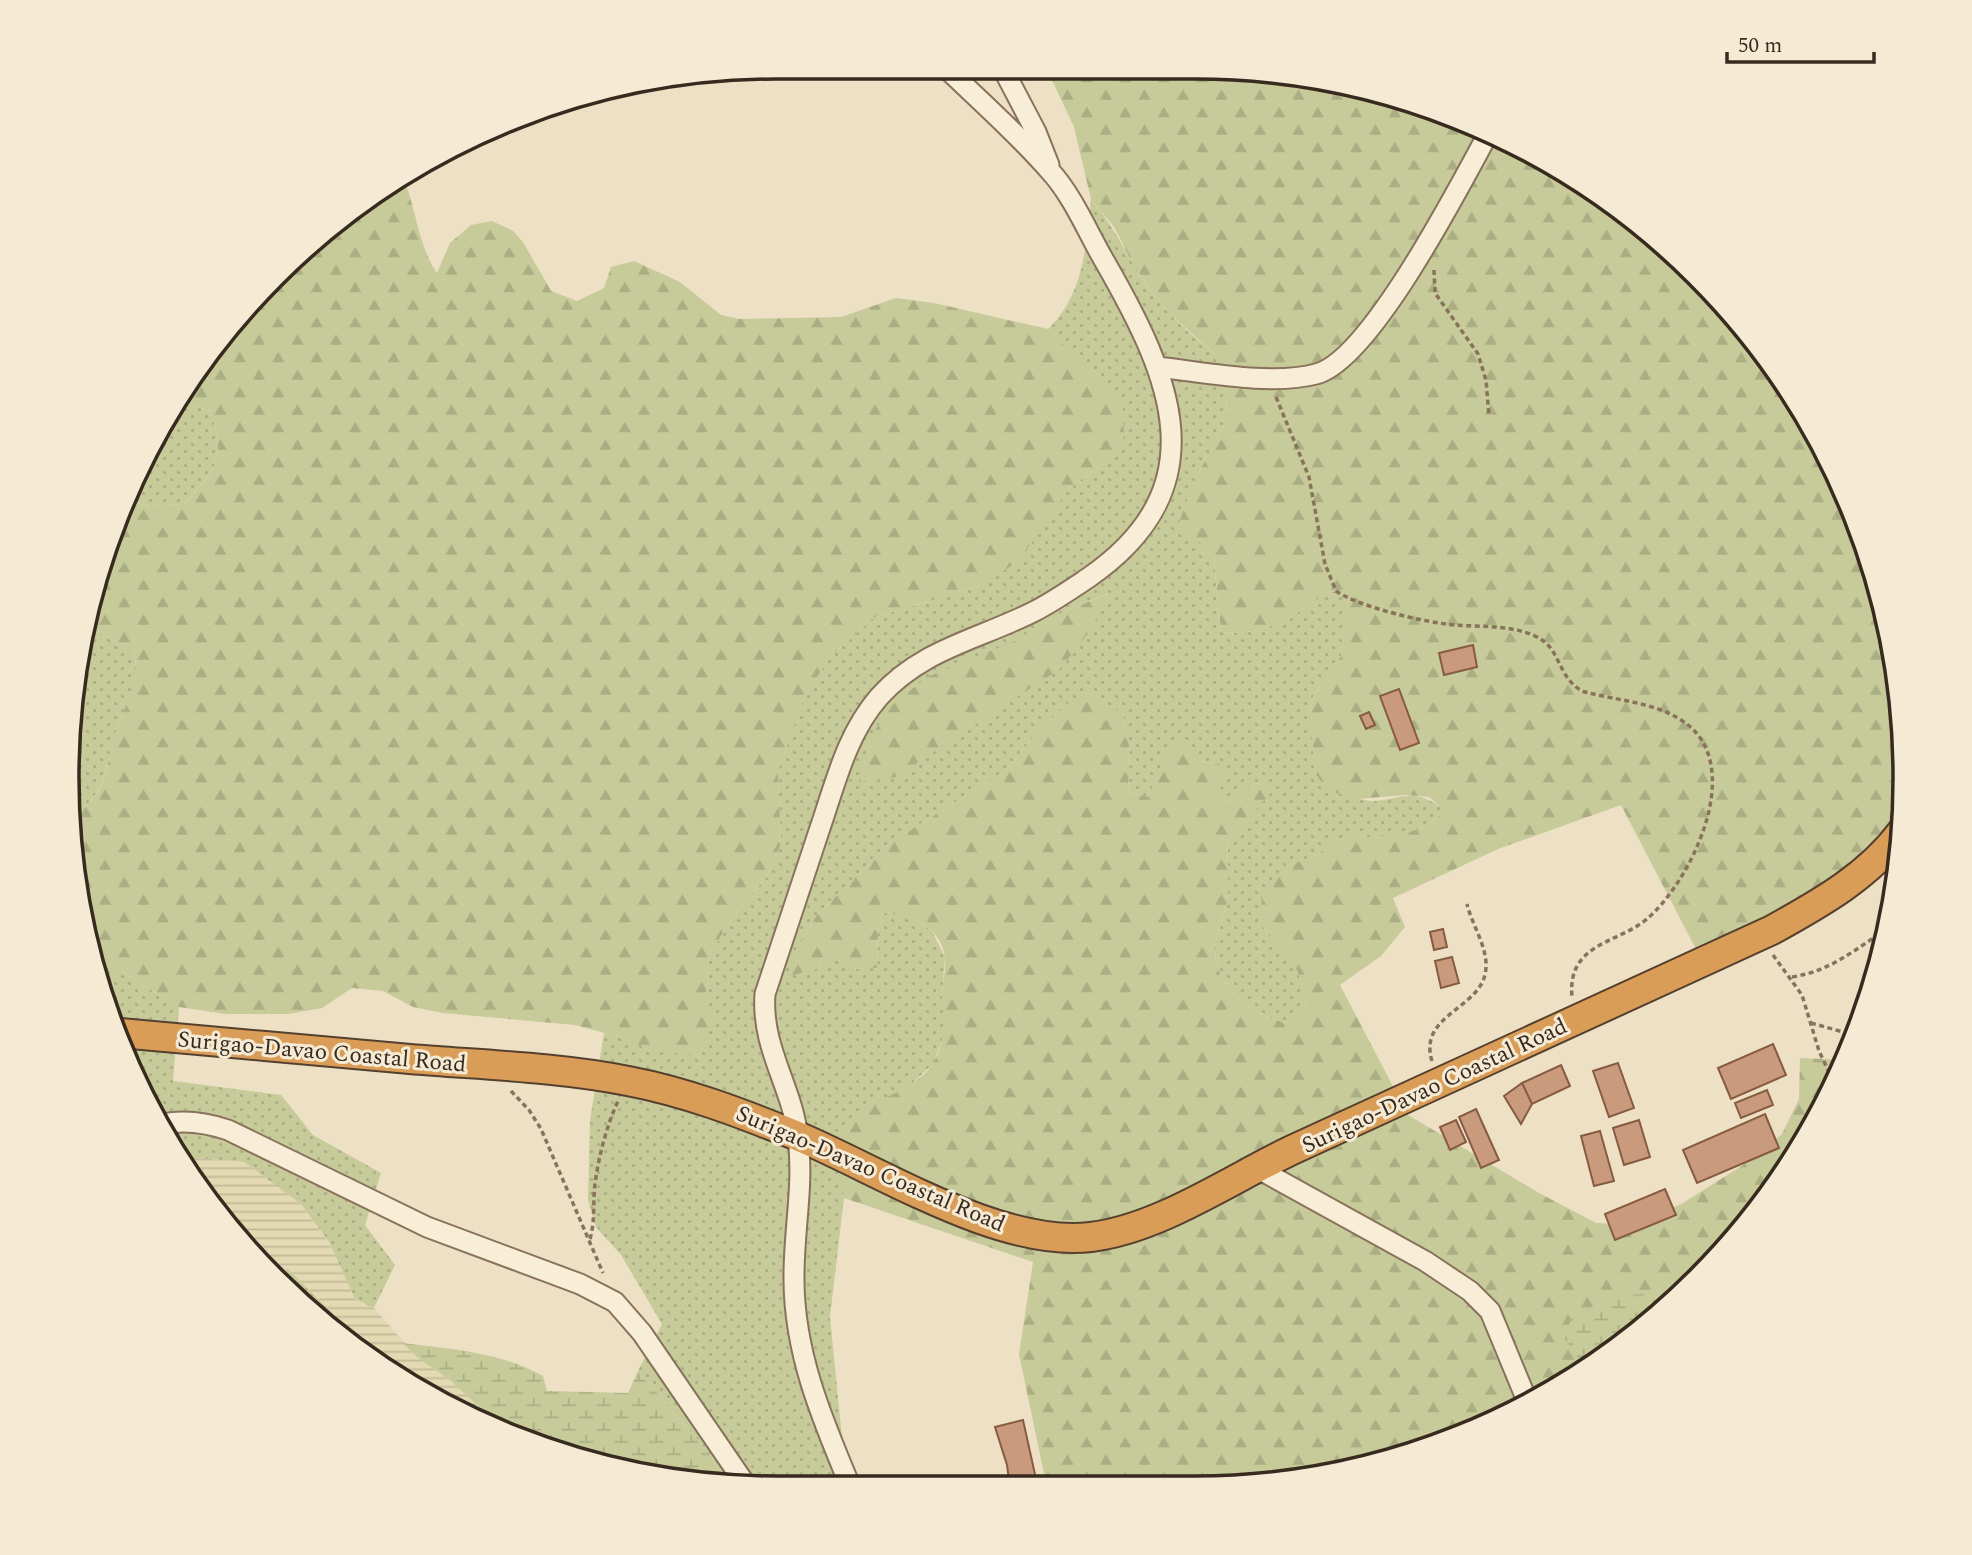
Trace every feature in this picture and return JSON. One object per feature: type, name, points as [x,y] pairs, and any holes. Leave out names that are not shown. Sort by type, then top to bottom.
[{"type":"highway","name":"Surigao-Davao Coastal Road","points":[[128,1034],[533,1069],[628,1081],[721,1106],[798,1136],[971,1215],[1025,1232],[1065,1238],[1088,1237],[1124,1230],[1440,1081],[1765,933],[1835,896],[1889,849]]},
{"type":"street","points":[[957,79],[1052,173]]},
{"type":"street","points":[[845,1476],[814,1399],[799,1336],[794,1274],[800,1206],[798,1136],[793,1110],[765,1034],[765,994],[847,748],[878,699],[919,662],[1033,612],[1089,577],[1126,547],[1151,516],[1165,483],[1172,453],[1172,418],[1157,367],[1126,299],[1052,173],[1036,132],[1008,79]]},
{"type":"street","points":[[1157,367],[1299,378],[1320,374],[1341,362],[1357,345],[1434,233],[1484,142]]},
{"type":"street","points":[[170,1123],[208,1123],[228,1130],[428,1227],[580,1284],[615,1302],[642,1333],[739,1475]]},
{"type":"street","points":[[1255,1167],[1425,1261],[1471,1291],[1490,1311],[1524,1393]]},
{"type":"path","points":[[1434,233],[1435,293],[1478,354],[1486,380],[1489,415]]},
{"type":"path","points":[[1246,375],[1277,397],[1289,423],[1309,477],[1323,556],[1329,580],[1336,591],[1364,604],[1451,625],[1503,629],[1534,635],[1555,651],[1569,684],[1582,691],[1674,716],[1700,738],[1713,773],[1713,797],[1692,857],[1673,893],[1646,919],[1629,931],[1598,943],[1585,955],[1571,985],[1574,1020]]},
{"type":"path","points":[[1440,1081],[1431,1057],[1433,1033],[1441,1021],[1481,989],[1487,970],[1486,954],[1467,904]]},
{"type":"path","points":[[1765,933],[1773,955],[1792,977],[1802,995],[1827,1073]]},
{"type":"path","points":[[1792,977],[1810,974],[1841,962],[1874,938]]},
{"type":"path","points":[[1811,1023],[1845,1032]]},
{"type":"path","points":[[590,1238],[596,1219],[596,1178],[606,1132],[628,1081]]},
{"type":"path","points":[[511,1091],[529,1110],[541,1129],[575,1211],[590,1238],[615,1302]]},
{"type":"shaded area","points":[[199,1158],[244,1162],[301,1204],[329,1243],[355,1299],[374,1308],[418,1358],[450,1380],[483,1411],[428,1383],[337,1320],[288,1269],[282,1271],[252,1238],[193,1160]]},
{"type":"green space","points":[[1052,79],[1240,80],[1331,92],[1419,116],[1462,132],[1544,172],[1620,223],[1655,252],[1689,283],[1749,352],[1800,428],[1821,468],[1856,553],[1880,641],[1892,732],[1892,821],[1824,889],[1698,953],[1621,805],[1498,849],[1393,898],[1405,927],[1381,956],[1340,985],[1408,1115],[1539,1193],[1596,1223],[1636,1225],[1683,1203],[1743,1165],[1782,1134],[1799,1099],[1800,1058],[1833,1060],[1800,1127],[1749,1203],[1689,1272],[1670,1290],[1629,1296],[1575,1314],[1580,1360],[1504,1404],[1419,1439],[1331,1463],[1240,1475],[1044,1476],[1019,1354],[1033,1262],[844,1198],[840,1150],[848,1125],[867,1108],[903,1089],[924,1074],[933,1063],[940,1047],[945,959],[938,938],[923,924],[903,916],[883,913],[878,932],[877,968],[856,969],[831,957],[814,970],[789,976],[799,945],[816,916],[890,843],[1005,771],[1037,733],[1067,704],[1089,693],[1123,714],[1130,751],[1128,792],[1148,797],[1170,744],[1186,739],[1202,761],[1220,764],[1229,775],[1213,799],[1230,801],[1255,783],[1275,788],[1228,842],[1227,902],[1215,950],[1222,978],[1230,989],[1251,1008],[1277,1020],[1290,1024],[1306,1009],[1301,982],[1294,964],[1263,927],[1261,893],[1287,866],[1315,856],[1337,840],[1356,835],[1374,838],[1412,831],[1429,825],[1444,810],[1429,797],[1405,795],[1358,799],[1329,791],[1315,773],[1310,701],[1341,656],[1346,594],[1330,591],[1267,628],[1221,632],[1214,560],[1200,542],[1178,526],[1193,483],[1226,422],[1228,366],[1156,298],[1133,264],[1114,227],[1091,199],[1074,127]]},
{"type":"green space","points":[[406,186],[421,239],[437,273],[450,243],[471,225],[492,221],[513,231],[523,242],[551,291],[577,301],[604,288],[611,267],[634,261],[680,282],[721,315],[740,319],[841,317],[896,298],[934,303],[1048,329],[1110,390],[1123,409],[1124,437],[1107,462],[1070,487],[1031,544],[1013,565],[979,586],[873,618],[829,658],[804,698],[778,771],[781,844],[767,876],[733,917],[709,955],[706,999],[713,1024],[697,1055],[656,1052],[623,1038],[575,1025],[443,1013],[413,1007],[383,991],[352,988],[322,1008],[288,1014],[225,1014],[179,1007],[119,970],[108,975],[92,914],[80,811],[94,797],[105,777],[117,728],[135,684],[136,664],[134,651],[94,632],[116,553],[135,502],[151,506],[184,504],[211,472],[218,452],[218,441],[210,411],[187,404],[223,352],[252,317],[283,283],[317,252],[352,223]]},
{"type":"green space","points":[[1091,199],[1157,299],[1228,366],[1226,422],[1193,483],[1200,542],[1214,560],[1221,632],[1267,628],[1330,591],[1347,594],[1341,656],[1310,701],[1315,773],[1357,798],[1379,801],[1419,797],[1444,810],[1429,825],[1374,838],[1356,835],[1337,840],[1315,856],[1287,866],[1263,927],[1288,955],[1301,982],[1306,1009],[1290,1024],[1264,1015],[1239,999],[1222,978],[1215,950],[1227,902],[1228,842],[1274,788],[1255,783],[1230,801],[1212,799],[1220,764],[1202,761],[1160,774],[1148,797],[1128,792],[1130,751],[1123,714],[1105,704],[1067,704],[1037,733],[1005,771],[890,843],[816,916],[799,945],[814,970],[831,957],[856,969],[877,967],[878,932],[883,913],[907,914],[932,931],[945,957],[942,995],[946,1031],[933,1064],[906,1089],[886,1100],[840,1152],[844,1198],[830,1317],[846,1476],[721,1474],[709,1453],[638,1371],[662,1324],[621,1255],[596,1227],[588,1200],[590,1120],[604,1033],[623,1038],[713,1024],[706,999],[709,955],[733,917],[767,876],[781,844],[778,771],[804,698],[829,658],[873,618],[979,586],[1050,515],[1070,487],[1107,462],[1123,409],[1110,391],[1048,329],[1069,301],[1085,252]],"holes":[[[1108,594],[1089,632],[968,728],[896,777],[1015,641],[1067,610]]]},
{"type":"green space","points":[[187,404],[210,411],[218,440],[218,452],[211,472],[184,504],[151,506],[135,502],[172,428]]},
{"type":"green space","points":[[1109,594],[1089,632],[1061,668],[896,777],[859,782],[870,738],[890,707],[927,677],[1015,641],[1067,610]]},
{"type":"green space","points":[[94,632],[134,651],[136,676],[133,692],[117,728],[104,777],[100,787],[80,810],[80,732]]},
{"type":"green space","points":[[119,970],[179,1007],[173,1081],[281,1095],[313,1135],[381,1173],[365,1225],[395,1265],[374,1308],[355,1299],[329,1242],[301,1204],[244,1162],[199,1158],[193,1160],[151,1087],[132,1045],[108,975]]},
{"type":"green space","points":[[288,1269],[337,1320],[317,1303],[282,1271]]},
{"type":"green space","points":[[1670,1290],[1620,1332],[1579,1361],[1563,1336],[1575,1313],[1602,1303]]},
{"type":"green space","points":[[403,1343],[475,1353],[509,1362],[543,1376],[547,1391],[628,1393],[638,1371],[709,1453],[721,1474],[641,1463],[553,1439],[510,1423],[483,1411],[450,1380],[418,1358]]},
{"type":"building","points":[[1473,645],[1477,667],[1444,675],[1439,653]]},
{"type":"building","points":[[1399,689],[1419,743],[1400,750],[1380,696]]},
{"type":"building","points":[[1369,712],[1375,725],[1366,729],[1360,716]]},
{"type":"building","points":[[1443,929],[1447,947],[1434,950],[1430,932]]},
{"type":"building","points":[[1452,957],[1459,983],[1441,988],[1435,961]]},
{"type":"building","points":[[1773,1044],[1786,1075],[1731,1099],[1718,1068]]},
{"type":"building","points":[[1618,1063],[1634,1108],[1609,1117],[1593,1071]]},
{"type":"building","points":[[1561,1065],[1570,1086],[1532,1104],[1522,1083]]},
{"type":"building","points":[[1522,1083],[1532,1104],[1521,1124],[1504,1096]]},
{"type":"building","points":[[1767,1090],[1773,1105],[1741,1118],[1735,1103]]},
{"type":"building","points":[[1476,1109],[1499,1160],[1481,1168],[1459,1117]]},
{"type":"building","points":[[1765,1114],[1779,1148],[1697,1183],[1683,1150]]},
{"type":"building","points":[[1456,1120],[1466,1142],[1450,1150],[1440,1127]]},
{"type":"building","points":[[1639,1120],[1650,1157],[1624,1165],[1613,1128]]},
{"type":"building","points":[[1600,1131],[1614,1181],[1594,1186],[1581,1136]]},
{"type":"building","points":[[1665,1189],[1676,1215],[1615,1240],[1605,1214]]},
{"type":"building","points":[[1023,1420],[1035,1476],[1008,1476],[995,1427]]}]
